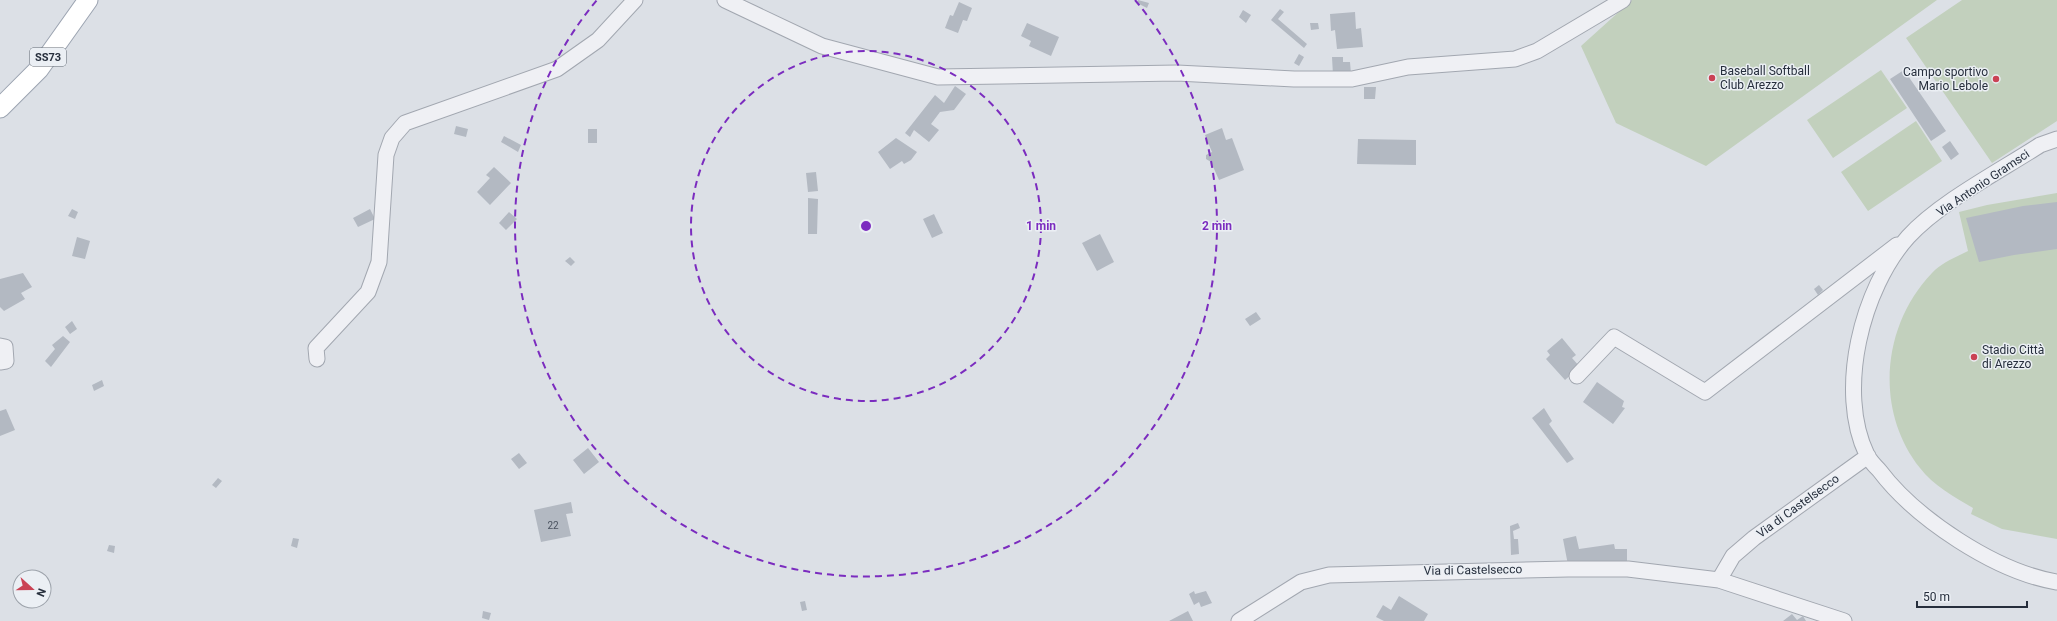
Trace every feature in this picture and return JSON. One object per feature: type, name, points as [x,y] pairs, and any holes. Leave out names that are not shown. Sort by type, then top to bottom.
[{"type":"main road","name":"SS73","points":[[0,108],[39,69],[88,0]]},
{"type":"street","points":[[317,359],[316,348],[368,292],[379,262],[386,155],[392,138],[405,123],[557,69],[598,40],[635,0]]},
{"type":"street","points":[[725,0],[822,46],[938,77],[1177,73],[1338,79],[1352,79],[1408,67],[1515,59],[1537,51],[1623,0]]},
{"type":"street","name":"Via Antonio Gramsci","points":[[2057,139],[2040,145],[1944,207],[1908,237],[1884,272],[1865,312],[1855,358],[1854,401],[1858,431],[1868,456],[1892,487],[1933,522],[1990,559],[2039,579],[2057,582]]},
{"type":"street","points":[[1577,376],[1614,337],[1705,392],[1908,237]]},
{"type":"street","points":[[0,346],[5,347],[6,360],[0,362]]},
{"type":"street","name":"Via di Castelsecco","points":[[1719,580],[1733,556],[1754,538],[1868,456]]},
{"type":"street","name":"Via di Castelsecco","points":[[1239,621],[1301,582],[1329,575],[1374,572],[1560,569],[1628,569],[1719,580],[1844,621]]},
{"type":"green space","name":"Baseball Softball Club Arezzo","points":[[1632,0],[1937,0],[1706,166],[1616,123],[1581,46]]},
{"type":"green space","name":"Campo sportivo Mario Lebole","points":[[1962,0],[2057,0],[2057,121],[1992,163],[1906,38]]},
{"type":"green space","points":[[1881,70],[1907,108],[1833,158],[1807,120]]},
{"type":"green space","points":[[1916,121],[1942,161],[1868,211],[1841,172]]},
{"type":"green space","name":"Stadio Città di Arezzo","points":[[2057,193],[2057,539],[2002,529],[1971,514],[1973,508],[1944,490],[1925,474],[1905,445],[1895,420],[1890,395],[1890,368],[1894,342],[1903,317],[1915,294],[1936,269],[1949,260],[1968,251],[1959,212],[1987,205]]},
{"type":"building","points":[[1138,0],[1149,3],[1147,8],[1137,3]]},
{"type":"building","points":[[959,2],[972,8],[967,21],[963,20],[958,33],[945,28],[950,15],[953,16]]},
{"type":"building","points":[[1280,9],[1284,12],[1278,19],[1307,44],[1304,48],[1271,20]]},
{"type":"building","points":[[1243,10],[1251,15],[1246,23],[1239,17]]},
{"type":"building","points":[[1355,12],[1356,29],[1361,28],[1363,47],[1337,49],[1335,30],[1331,31],[1330,14]]},
{"type":"building","points":[[1027,23],[1059,37],[1051,56],[1029,46],[1031,41],[1021,36]]},
{"type":"building","points":[[1310,23],[1318,23],[1319,29],[1311,30]]},
{"type":"building","points":[[1299,54],[1304,57],[1299,66],[1294,63]]},
{"type":"building","points":[[1332,57],[1343,57],[1343,62],[1350,62],[1351,74],[1333,75]]},
{"type":"building","points":[[1904,70],[1946,131],[1931,141],[1890,79]]},
{"type":"building","points":[[955,86],[966,94],[954,110],[940,112],[931,124],[939,130],[929,142],[914,130],[910,137],[905,133],[935,95],[944,103]]},
{"type":"building","points":[[1364,87],[1376,87],[1375,99],[1364,99]]},
{"type":"building","points":[[456,126],[468,129],[466,137],[454,134]]},
{"type":"building","points":[[1222,128],[1226,140],[1232,138],[1244,170],[1219,180],[1211,162],[1206,159],[1206,155],[1212,152],[1205,135]]},
{"type":"building","points":[[588,129],[597,129],[597,143],[588,143]]},
{"type":"building","points":[[504,136],[521,145],[518,152],[501,142]]},
{"type":"building","points":[[896,138],[917,152],[911,160],[904,164],[902,161],[890,169],[878,152]]},
{"type":"building","points":[[1358,139],[1416,140],[1416,165],[1357,164]]},
{"type":"building","points":[[1950,141],[1959,154],[1951,160],[1942,147]]},
{"type":"building","points":[[494,167],[511,183],[490,205],[477,192],[490,178],[486,175]]},
{"type":"building","points":[[816,172],[818,191],[808,192],[806,173]]},
{"type":"building","points":[[808,198],[818,199],[817,234],[808,234]]},
{"type":"building","points":[[2057,202],[2057,249],[1979,262],[1966,218],[2023,206]]},
{"type":"building","points":[[72,209],[78,212],[75,219],[68,216]]},
{"type":"building","points":[[370,209],[375,219],[358,227],[353,218]]},
{"type":"building","points":[[509,212],[517,219],[506,230],[499,223]]},
{"type":"building","points":[[934,214],[943,233],[932,238],[923,219]]},
{"type":"building","points":[[1100,234],[1114,262],[1097,271],[1082,243]]},
{"type":"building","points":[[77,237],[90,241],[85,259],[72,256]]},
{"type":"building","points":[[570,257],[575,262],[571,266],[565,261]]},
{"type":"building","points":[[23,273],[32,287],[21,293],[25,299],[4,311],[0,307],[0,279]]},
{"type":"building","points":[[1819,285],[1823,290],[1818,295],[1814,289]]},
{"type":"building","points":[[1256,312],[1261,319],[1250,326],[1245,319]]},
{"type":"building","points":[[72,321],[77,329],[70,334],[65,327]]},
{"type":"building","points":[[63,336],[70,342],[51,367],[45,361],[55,349],[52,345]]},
{"type":"building","points":[[1562,338],[1576,355],[1572,358],[1580,367],[1565,380],[1546,359],[1550,355],[1547,351]]},
{"type":"building","points":[[102,380],[104,386],[94,391],[92,385]]},
{"type":"building","points":[[1597,382],[1624,401],[1622,407],[1625,408],[1613,424],[1583,402]]},
{"type":"building","points":[[1544,408],[1552,421],[1549,424],[1574,459],[1567,463],[1532,418]]},
{"type":"building","points":[[6,409],[15,430],[0,436],[0,411]]},
{"type":"building","points":[[588,448],[599,462],[584,474],[573,460]]},
{"type":"building","points":[[519,453],[527,463],[519,469],[511,459]]},
{"type":"building","points":[[218,478],[222,481],[216,488],[212,485]]},
{"type":"building","points":[[571,502],[573,513],[566,514],[571,536],[541,542],[534,510]]},
{"type":"building","points":[[1518,523],[1520,528],[1513,531],[1514,539],[1518,539],[1519,554],[1511,555],[1510,526]]},
{"type":"building","points":[[1576,536],[1579,549],[1614,544],[1615,549],[1627,549],[1627,565],[1568,565],[1563,539]]},
{"type":"building","points":[[293,538],[299,539],[297,548],[291,546]]},
{"type":"building","points":[[109,545],[115,546],[114,553],[107,551]]},
{"type":"building","points":[[1194,591],[1195,594],[1206,591],[1212,603],[1201,607],[1199,602],[1194,605],[1189,594]]},
{"type":"building","points":[[1399,596],[1428,614],[1424,621],[1384,621],[1376,617],[1383,605],[1391,610]]},
{"type":"building","points":[[805,601],[807,610],[802,611],[800,602]]},
{"type":"building","points":[[483,611],[491,613],[489,620],[482,618]]},
{"type":"building","points":[[1188,611],[1193,621],[1169,621]]},
{"type":"building","points":[[1792,614],[1797,620],[1803,616],[1806,621],[1783,621]]},
{"type":"place","name":"Baseball Softball Club Arezzo","points":[[1712,78]]},
{"type":"place","name":"Campo sportivo Mario Lebole","points":[[1996,79]]},
{"type":"place","name":"Stadio Città di Arezzo","points":[[1974,357]]}]
